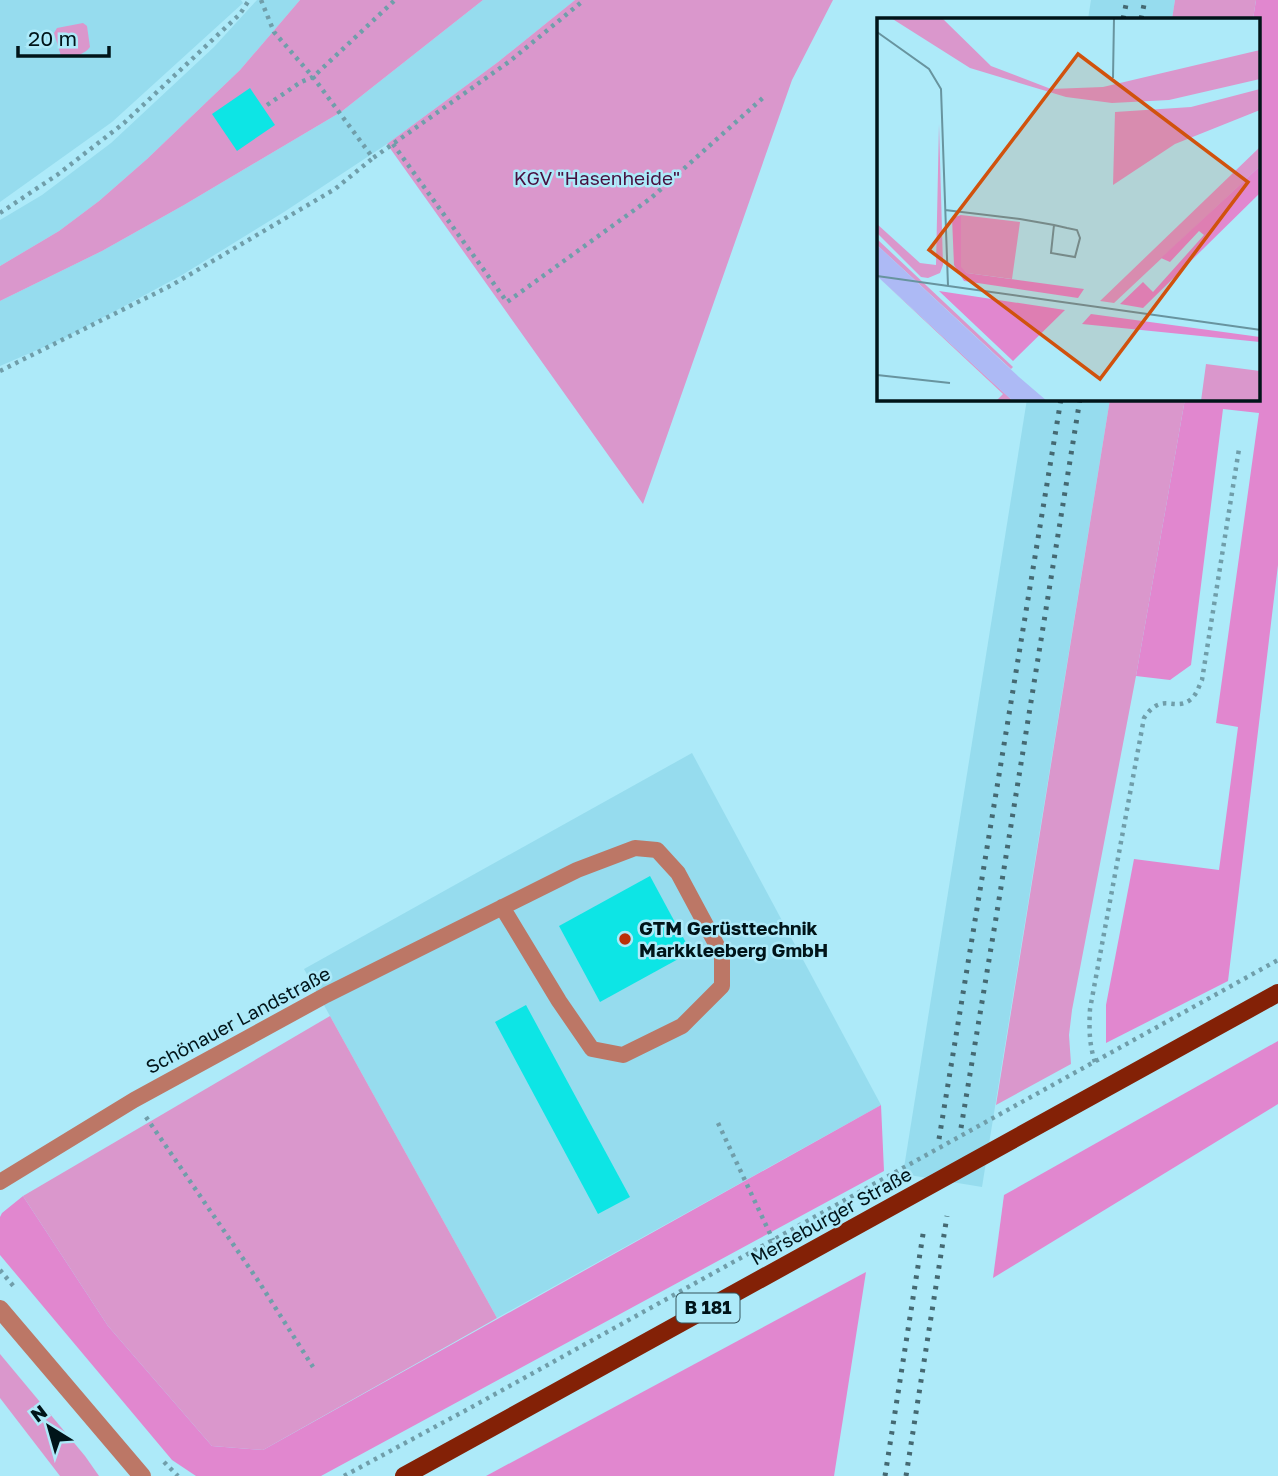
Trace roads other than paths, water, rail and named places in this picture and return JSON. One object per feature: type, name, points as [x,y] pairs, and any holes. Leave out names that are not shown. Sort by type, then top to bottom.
[{"type":"main road","name":"Merseburger Straße","points":[[404,1476],[1278,993]]},
{"type":"street","points":[[0,1309],[142,1476]]},
{"type":"lane","name":"Schönauer Landstraße","points":[[0,1182],[134,1100],[326,995],[502,907],[577,870],[635,848],[657,850],[678,873],[722,955],[722,986],[682,1026],[623,1055],[592,1049],[559,1001],[502,907]]},
{"type":"railway","points":[[1123,18],[1127,0]]},
{"type":"railway","points":[[1141,18],[1145,0]]},
{"type":"railway","points":[[939,1139],[1061,401]]},
{"type":"railway","points":[[961,1128],[1080,401]]},
{"type":"railway","points":[[906,1476],[947,1216]]},
{"type":"railway","points":[[885,1476],[924,1228]]},
{"type":"place","name":"GTM Gerüsttechnik Markkleeberg GmbH","points":[[625,939]]},
{"type":"park label","name":"KGV \"Hasenheide\"","points":[[597,178]]}]
